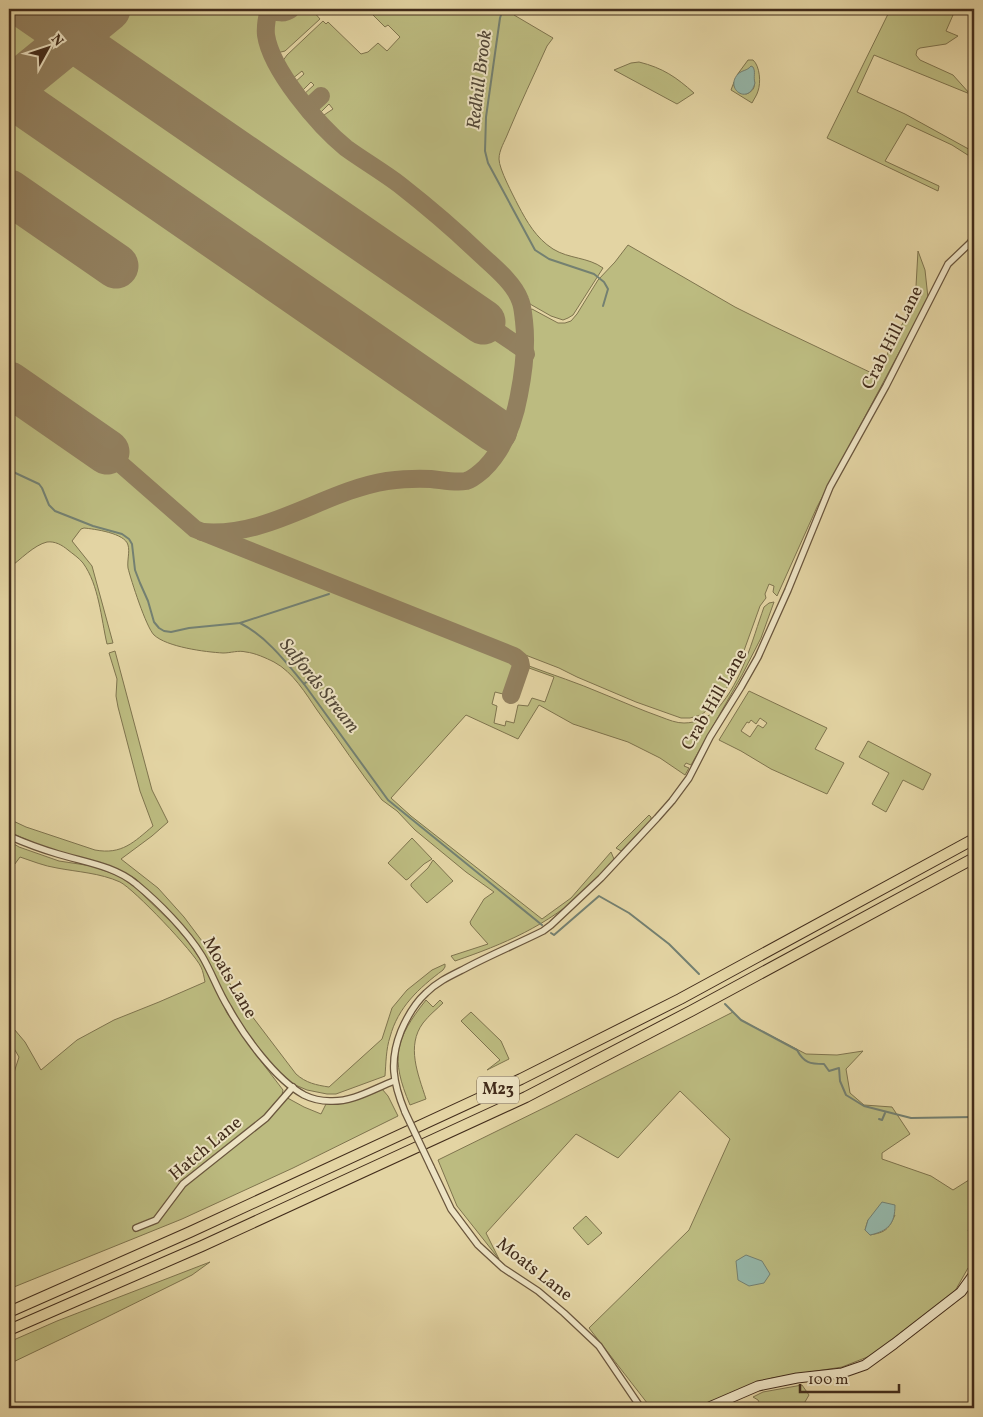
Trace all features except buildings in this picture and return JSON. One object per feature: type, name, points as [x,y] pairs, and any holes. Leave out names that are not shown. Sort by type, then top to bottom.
[{"type":"highway","name":"M23","points":[[9,1312],[190,1232],[521,1080],[680,999],[974,839]]},
{"type":"highway","name":"M23","points":[[9,1330],[211,1242],[526,1097],[691,1011],[974,858]]},
{"type":"street","name":"Crab Hill Lane","points":[[397,1092],[394,1081],[393,1060],[399,1038],[410,1012],[422,996],[443,980],[543,931],[551,925],[601,878],[658,818],[681,789],[758,657],[830,487],[886,386],[948,264],[970,243],[974,236]]},
{"type":"street","name":"Moats Lane","points":[[9,836],[100,866],[134,882],[189,939],[202,956],[227,1006],[258,1052],[280,1077],[303,1094],[313,1098],[336,1101],[361,1095],[394,1081]]},
{"type":"street","name":"Hatch Lane","points":[[136,1228],[156,1220],[183,1184],[266,1118],[292,1087]]},
{"type":"street","name":"Moats Lane","points":[[397,1092],[451,1209],[478,1245],[503,1268],[538,1291],[599,1346],[641,1408]]},
{"type":"street","points":[[707,1408],[758,1386],[797,1378],[842,1373],[865,1365],[961,1292],[974,1274]]},
{"type":"shaded area","points":[[9,9],[264,9],[261,31],[264,45],[280,77],[315,124],[337,146],[394,186],[440,224],[498,276],[515,298],[521,331],[521,353],[517,385],[503,432],[490,455],[465,477],[427,473],[404,474],[352,486],[248,524],[226,528],[207,528],[193,523],[140,476],[116,451],[9,376]]},
{"type":"shaded area","points":[[297,9],[315,9],[313,11],[320,19],[285,51],[277,53],[271,38],[272,21]]},
{"type":"shaded area","points":[[367,9],[515,9],[514,15],[553,38],[547,46],[517,111],[501,149],[499,159],[518,205],[537,235],[553,249],[565,255],[597,264],[603,268],[573,315],[563,320],[551,316],[530,304],[514,282],[468,237],[406,184],[348,144],[321,117],[333,109],[329,104],[319,114],[312,106],[324,97],[320,93],[310,103],[303,95],[314,85],[311,82],[301,92],[294,83],[304,74],[302,71],[292,79],[282,62],[323,21],[326,24],[328,22],[361,54],[368,52],[378,43],[387,51],[400,37],[388,25],[385,27]]},
{"type":"shaded area","points":[[889,9],[938,9],[953,15],[946,31],[958,36],[946,44],[920,48],[917,50],[916,55],[920,60],[953,75],[970,94],[874,55],[857,92],[905,114],[974,152],[974,159],[952,145],[907,124],[885,161],[939,186],[938,191],[827,138]]},
{"type":"shaded area","points":[[748,60],[753,60],[757,66],[760,79],[757,94],[752,103],[731,90],[734,82],[734,86],[746,94],[753,89],[754,79],[750,67],[737,75]]},
{"type":"shaded area","points":[[639,62],[669,74],[694,93],[677,104],[614,70]]},
{"type":"shaded area","points":[[751,66],[754,69],[755,83],[752,90],[748,93],[739,93],[734,85],[734,80],[738,74]]},
{"type":"shaded area","points":[[628,245],[735,307],[878,376],[896,334],[915,304],[918,251],[925,270],[928,298],[817,507],[777,596],[773,592],[774,586],[769,584],[765,594],[766,598],[760,606],[734,675],[715,704],[701,715],[681,718],[636,702],[559,668],[241,545],[236,541],[237,536],[240,534],[270,526],[353,495],[382,487],[418,483],[460,486],[471,484],[478,480],[502,455],[514,431],[530,359],[531,344],[528,311],[532,309],[558,323],[571,321],[598,280]]},
{"type":"shaded area","points":[[9,392],[123,471],[196,535],[432,626],[515,662],[503,694],[495,692],[492,704],[497,706],[494,723],[505,726],[506,721],[514,723],[518,705],[528,706],[532,698],[545,702],[554,677],[529,668],[529,666],[672,721],[689,723],[702,719],[718,708],[734,686],[746,660],[764,607],[774,602],[761,638],[742,675],[691,765],[686,763],[684,766],[689,768],[685,775],[660,758],[628,742],[573,724],[539,705],[518,739],[466,715],[391,798],[411,816],[542,919],[571,898],[611,852],[614,859],[586,890],[556,914],[508,941],[455,961],[451,956],[488,944],[470,922],[484,899],[494,892],[466,872],[382,800],[304,690],[287,671],[274,662],[253,653],[240,651],[223,653],[197,650],[168,643],[154,635],[135,592],[128,568],[128,545],[121,537],[84,528],[81,529],[72,541],[92,566],[113,643],[107,644],[93,581],[81,561],[66,548],[53,542],[47,542],[32,549],[9,568]]},
{"type":"shaded area","points":[[115,651],[152,790],[168,822],[121,859],[158,888],[184,917],[211,953],[242,1003],[296,1074],[311,1083],[329,1087],[382,1039],[392,1008],[407,990],[432,970],[445,964],[443,970],[410,999],[398,1016],[389,1042],[385,1076],[336,1094],[307,1090],[293,1084],[271,1064],[233,1012],[206,957],[193,939],[136,879],[115,868],[41,846],[9,832],[9,819],[26,827],[95,850],[113,851],[127,846],[153,826],[140,791],[118,707],[116,696],[117,679],[109,653]]},
{"type":"shaded area","points":[[749,691],[827,728],[815,749],[844,763],[827,794],[771,769],[719,740]],"holes":[[[760,718],[767,723],[763,728],[758,725],[750,737],[741,731],[747,722],[749,723],[751,720],[756,724]]]},
{"type":"shaded area","points":[[868,741],[931,774],[923,790],[903,780],[886,812],[872,804],[889,773],[859,757]]},
{"type":"shaded area","points":[[649,815],[651,820],[621,851],[616,848]]},
{"type":"shaded area","points":[[412,838],[432,859],[406,880],[388,863]]},
{"type":"shaded area","points":[[9,841],[19,847],[59,861],[92,866],[119,876],[136,888],[173,924],[190,944],[202,962],[227,1013],[283,1090],[282,1095],[321,1114],[326,1104],[355,1100],[382,1089],[388,1096],[398,1116],[293,1168],[182,1219],[9,1289],[9,1088],[19,1057],[9,1040],[9,1023],[25,1042],[41,1070],[77,1040],[114,1020],[205,982],[201,967],[187,948],[150,908],[127,887],[120,882],[105,877],[52,867],[20,857],[9,872]]},
{"type":"shaded area","points":[[433,860],[453,881],[427,903],[411,884],[428,868]]},
{"type":"shaded area","points":[[426,1000],[433,1007],[440,1000],[443,1003],[425,1020],[415,1041],[415,1060],[426,1099],[410,1105],[400,1074],[399,1050],[408,1026]]},
{"type":"shaded area","points":[[471,1012],[501,1041],[509,1059],[487,1070],[500,1060],[461,1021]]},
{"type":"shaded area","points":[[733,1012],[741,1020],[806,1054],[837,1055],[863,1051],[846,1069],[850,1093],[864,1105],[892,1107],[910,1134],[882,1153],[882,1159],[931,1176],[953,1190],[972,1178],[974,1179],[974,1221],[968,1231],[974,1234],[974,1262],[968,1268],[955,1291],[875,1354],[842,1367],[772,1378],[694,1408],[651,1408],[589,1328],[689,1230],[730,1139],[680,1091],[618,1158],[576,1134],[486,1233],[499,1259],[457,1206],[438,1160]],"holes":[[[895,1215],[886,1230],[870,1235],[865,1230],[868,1220]]]},
{"type":"shaded area","points":[[882,1202],[895,1205],[894,1217],[886,1229],[870,1235],[865,1230],[868,1220]]},
{"type":"shaded area","points":[[586,1216],[602,1233],[588,1245],[573,1228]]},
{"type":"shaded area","points":[[746,1255],[762,1261],[770,1274],[764,1283],[749,1286],[738,1280],[736,1261]]},
{"type":"shaded area","points":[[210,1262],[192,1275],[9,1364],[9,1342],[57,1321]]},
{"type":"shaded area","points":[[802,1385],[809,1395],[802,1407],[762,1408],[758,1400],[753,1397],[763,1392]]},
{"type":"waterway","name":"Redhill Brook","points":[[503,9],[500,18],[486,117],[485,151],[488,163],[535,250],[549,259],[594,274],[604,282],[608,289],[603,306]]},
{"type":"waterway","name":"Salfords Stream","points":[[9,470],[39,484],[49,505],[55,511],[93,526],[122,534],[129,539],[132,544],[135,570],[148,601],[154,622],[164,631],[171,632],[189,628],[240,623],[329,594]]},
{"type":"waterway","name":"Salfords Stream","points":[[240,623],[267,642],[290,667],[388,800],[542,925]]},
{"type":"waterway","name":"Redhill Brook","points":[[304,684],[311,678]]},
{"type":"waterway","name":"Salfords Stream","points":[[551,933],[554,935],[599,896],[629,913],[669,944],[699,974]]},
{"type":"waterway","name":"Salfords Stream","points":[[725,1004],[741,1020],[797,1050],[802,1058],[808,1062],[824,1064],[829,1071],[839,1068],[840,1081],[846,1095],[864,1106],[911,1118],[974,1117]]},
{"type":"waterway","points":[[879,1119],[882,1120],[885,1113]]},
{"type":"taxiway","points":[[202,532],[226,532],[250,528],[364,486],[387,481],[431,479],[457,482],[471,479],[484,469],[503,444],[517,405],[524,367],[525,331],[523,310],[513,287],[497,269],[461,236],[400,185],[346,148],[310,112],[286,80],[270,49],[266,35],[269,9]]},
{"type":"taxiway","points":[[270,9],[280,12],[286,12],[291,9]]},
{"type":"taxiway","points":[[308,108],[321,96]]},
{"type":"taxiway","points":[[483,322],[523,349],[526,354]]},
{"type":"taxiway","points":[[107,452],[195,529],[514,656],[520,661],[521,666],[511,695]]},
{"type":"runway","points":[[29,9],[483,322]]},
{"type":"runway","points":[[9,90],[108,9]]},
{"type":"runway","points":[[9,94],[495,430]]},
{"type":"runway","points":[[9,192],[116,266]]},
{"type":"runway","points":[[9,384],[107,452]]}]
